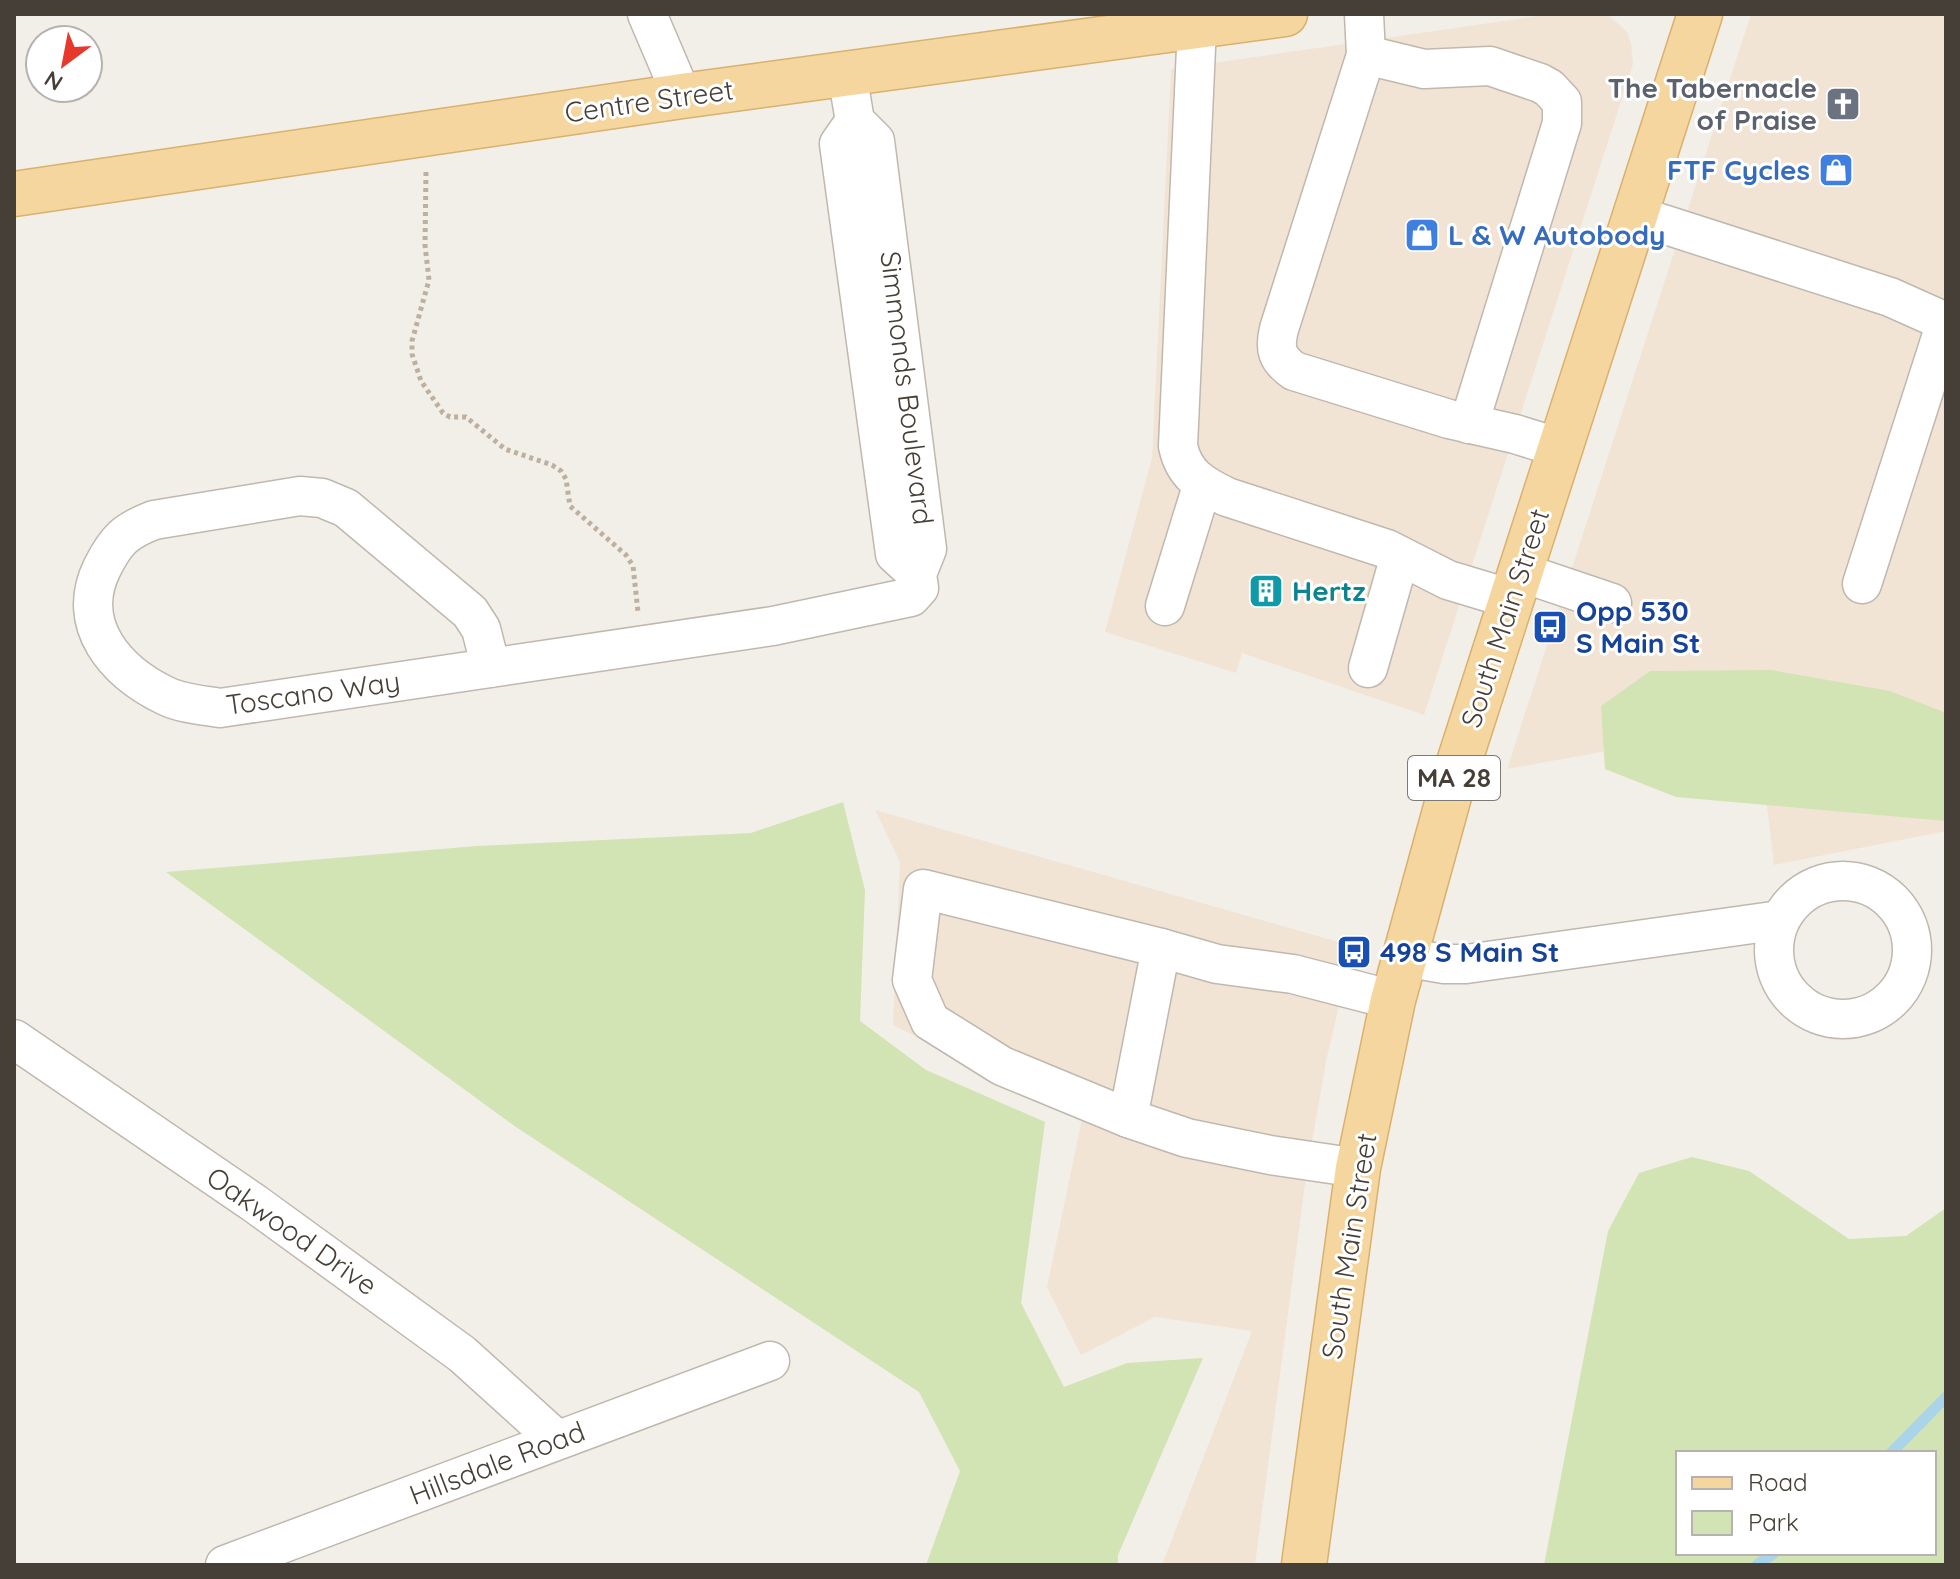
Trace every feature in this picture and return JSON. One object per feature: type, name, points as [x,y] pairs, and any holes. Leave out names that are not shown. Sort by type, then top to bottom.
[{"type":"main road","name":"South Main Street","points":[[1304,1565],[1358,1168],[1393,1000],[1454,778],[1700,14]]},
{"type":"main road","name":"Centre Street","points":[[14,194],[682,96],[1269,15]]},
{"type":"street","points":[[647,14],[682,96]]},
{"type":"street","points":[[1364,14],[1366,55],[1279,329],[1277,354],[1294,371],[1560,448]]},
{"type":"street","points":[[1197,26],[1178,446],[1182,462],[1202,486],[1387,549],[1448,580],[1516,586],[1612,603]]},
{"type":"street","points":[[1366,55],[1424,69],[1490,66],[1540,83],[1562,102],[1562,123],[1469,424]]},
{"type":"street","name":"Simmonds Boulevard","points":[[847,74],[855,121],[875,141],[927,549],[917,574]]},
{"type":"street","points":[[1635,215],[1890,297],[1946,322],[1862,584]]},
{"type":"street","points":[[1165,606],[1202,486]]},
{"type":"street","name":"Toscano Way","points":[[491,668],[481,629],[470,612],[346,508],[322,498],[300,496],[154,520],[131,528],[113,546],[91,599],[96,627],[110,655],[135,677],[167,696],[194,705],[220,708],[491,668],[642,645],[773,626],[911,597],[919,588],[917,574]]},
{"type":"street","points":[[1368,668],[1400,556]]},
{"type":"street","points":[[1358,1168],[1270,1155],[1187,1138],[1128,1118],[1002,1066],[930,1021],[912,980],[923,889],[1217,964],[1293,974],[1393,1000]]},
{"type":"street","points":[[1404,957],[1444,964],[1466,964],[1780,920]]},
{"type":"street","points":[[1128,1118],[1161,948]]},
{"type":"street","name":"Oakwood Drive","points":[[14,1039],[254,1203],[462,1354],[557,1440]]},
{"type":"street","name":"Hillsdale Road","points":[[225,1565],[770,1361]]},
{"type":"path","points":[[426,170],[425,245],[429,280],[412,341],[412,354],[421,381],[431,400],[443,413],[450,417],[466,417],[505,449],[561,471],[566,479],[570,506],[626,555],[633,566],[642,645]]},
{"type":"shaded area","points":[[1552,14],[1607,14],[1627,32],[1633,64],[1424,715],[1242,653],[1236,673],[1105,632],[1152,458],[1171,69]]},
{"type":"shaded area","points":[[1751,14],[1946,14],[1946,831],[1774,865],[1757,724],[1507,769]]},
{"type":"shaded area","points":[[875,810],[1353,946],[1327,1057],[1307,1169],[1255,1565],[1162,1565],[1252,1331],[1155,1317],[1081,1355],[1047,1287],[1083,1114],[1002,1079],[893,1025],[900,862]]},
{"type":"green space","points":[[1771,670],[1890,691],[1946,713],[1946,821],[1676,797],[1605,769],[1601,706],[1650,671]]},
{"type":"green space","points":[[843,802],[865,890],[860,1021],[926,1070],[1045,1122],[1021,1303],[1064,1387],[1127,1363],[1203,1358],[1118,1555],[1118,1565],[926,1565],[960,1471],[919,1392],[516,1127],[166,872],[477,846],[751,833]]},
{"type":"green space","points":[[1692,1157],[1749,1171],[1849,1239],[1906,1236],[1946,1208],[1946,1565],[1544,1565],[1608,1231],[1639,1173]]},
{"type":"waterway","points":[[1893,1451],[1946,1397]]},
{"type":"waterway","points":[[1757,1565],[1771,1555]]},
{"type":"place","name":"The Tabernacle of Praise","points":[[1843,104]]},
{"type":"place","name":"FTF Cycles","points":[[1836,170]]},
{"type":"place","name":"L & W Autobody","points":[[1422,235]]},
{"type":"place","name":"Hertz","points":[[1266,591]]},
{"type":"place","name":"Opp 530 S Main St","points":[[1550,627]]},
{"type":"place","name":"498 S Main St","points":[[1354,952]]}]
